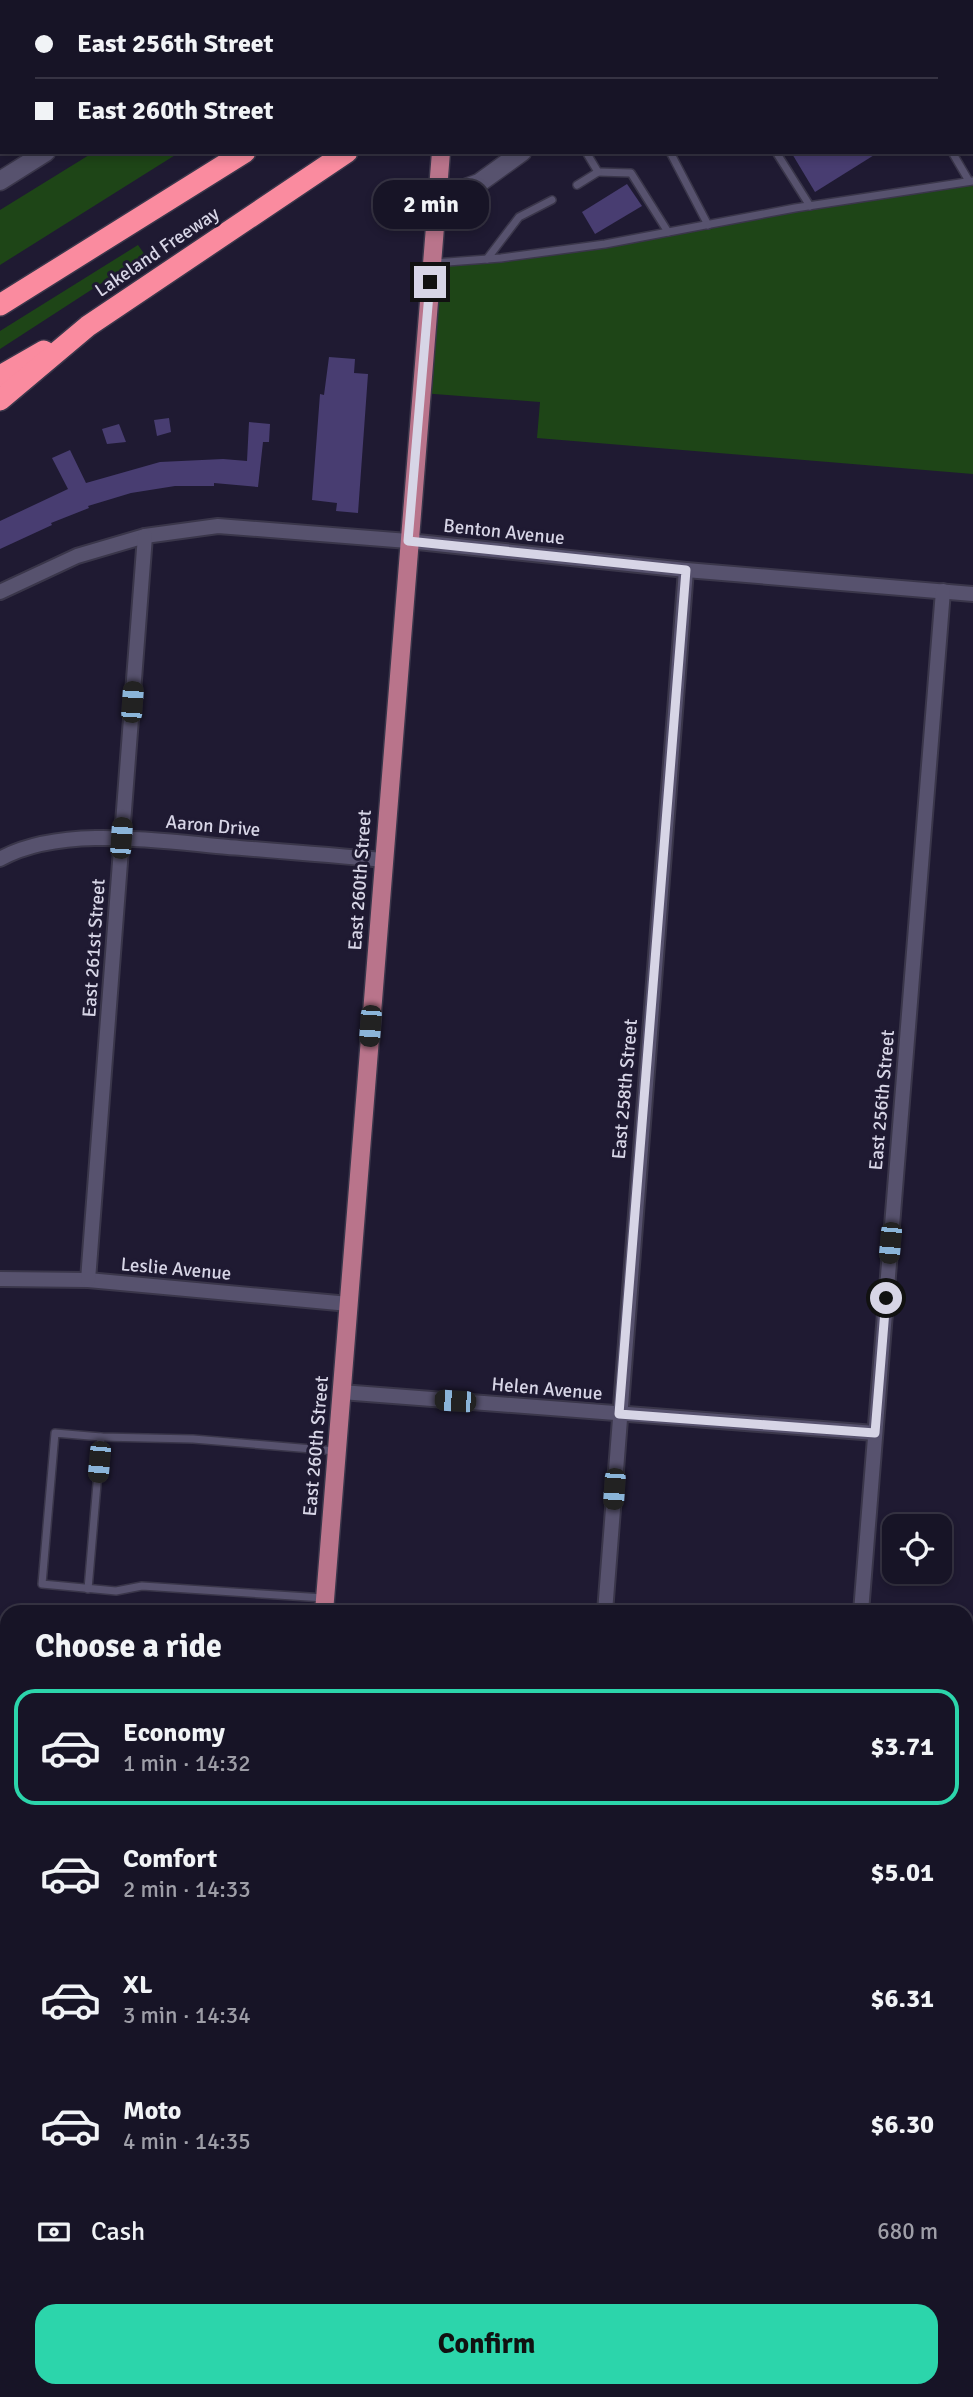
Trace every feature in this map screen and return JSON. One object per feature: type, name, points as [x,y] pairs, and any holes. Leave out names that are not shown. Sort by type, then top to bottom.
[{"type":"highway","name":"Lakeland Freeway","points":[[0,305],[242,154]]},
{"type":"highway","name":"Lakeland Freeway","points":[[0,400],[88,326],[344,154]]},
{"type":"highway","points":[[0,376],[88,326]]},
{"type":"main road","name":"East 260th Street","points":[[324,1605],[441,154]]},
{"type":"street","points":[[0,181],[43,154]]},
{"type":"street","points":[[437,199],[479,183],[519,154]]},
{"type":"street","name":"Benton Avenue","points":[[0,592],[77,556],[145,536],[218,526],[408,541],[686,570],[973,594]]},
{"type":"street","name":"East 261st Street","points":[[88,1280],[145,536]]},
{"type":"street","name":"East 258th Street","points":[[605,1605],[686,570]]},
{"type":"street","name":"East 256th Street","points":[[862,1605],[943,591]]},
{"type":"street","name":"Aaron Drive","points":[[0,859],[15,851],[59,842],[121,838],[383,860]]},
{"type":"street","name":"Leslie Avenue","points":[[0,1279],[88,1280],[349,1304]]},
{"type":"street","name":"Helen Avenue","points":[[341,1392],[875,1433]]},
{"type":"lane","points":[[587,154],[598,172]]},
{"type":"lane","points":[[671,154],[708,225]]},
{"type":"lane","points":[[777,154],[810,206]]},
{"type":"lane","points":[[432,263],[605,244],[810,206],[971,181],[953,154]]},
{"type":"lane","points":[[577,185],[598,172],[631,173],[668,232]]},
{"type":"lane","points":[[487,259],[519,218],[552,200]]},
{"type":"lane","points":[[324,1605],[142,1586],[116,1591],[42,1584],[55,1433],[193,1439],[337,1451]]},
{"type":"lane","points":[[88,1589],[101,1437]]},
{"type":"green space","points":[[91,154],[177,154],[0,265],[0,210]]},
{"type":"green space","points":[[973,181],[973,474],[537,438],[540,402],[421,393],[432,263],[501,258]]},
{"type":"green space","points":[[138,245],[145,255],[0,349],[0,331]]},
{"type":"building","points":[[792,154],[876,154],[815,192]]},
{"type":"building","points":[[627,184],[642,206],[595,234],[582,212]]},
{"type":"building","points":[[329,357],[355,359],[354,373],[368,374],[358,513],[336,511],[337,503],[312,500],[320,394],[324,395]]},
{"type":"building","points":[[169,418],[171,432],[157,436],[154,420]]},
{"type":"building","points":[[249,422],[270,424],[269,442],[263,442],[258,487],[214,483],[214,486],[175,486],[131,493],[88,506],[89,508],[51,523],[52,525],[0,549],[0,521],[68,489],[52,458],[70,450],[86,483],[160,462],[223,459],[247,461]]},
{"type":"building","points":[[119,424],[126,442],[107,444],[102,429]]},
{"type":"route","points":[[430,282],[408,541],[686,570],[619,1414],[875,1433],[886,1298]]}]
